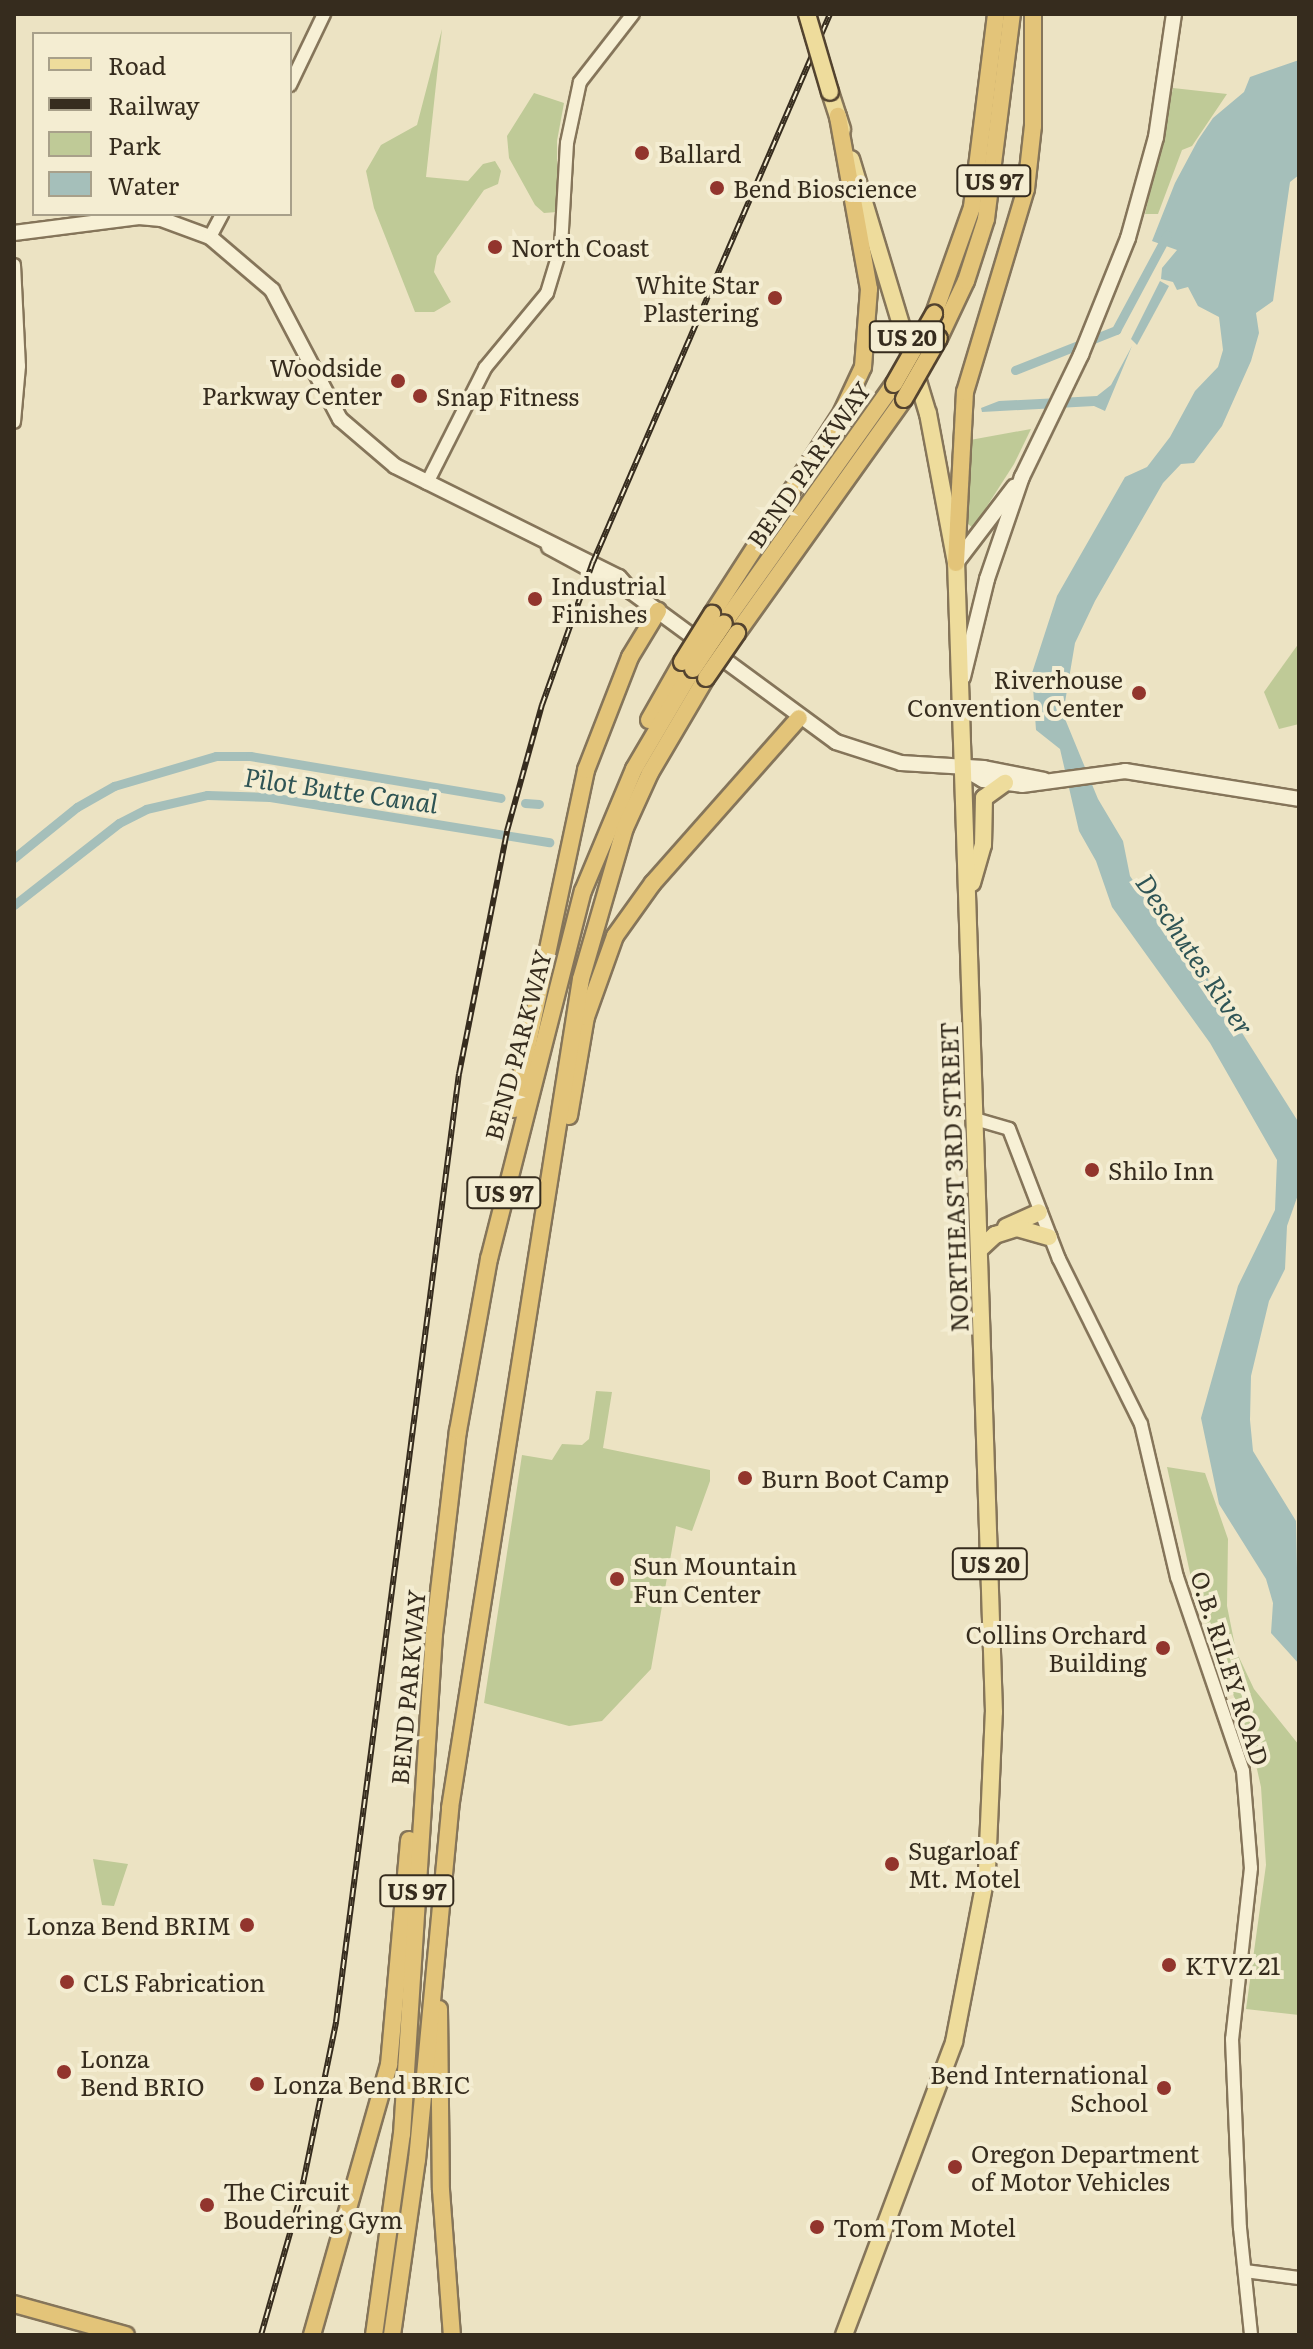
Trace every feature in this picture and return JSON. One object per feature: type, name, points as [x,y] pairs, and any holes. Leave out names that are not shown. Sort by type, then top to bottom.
[{"type":"highway","name":"BEND PARKWAY","points":[[372,2335],[378,2316],[402,2134],[425,1747],[458,1431],[489,1259],[563,960],[608,826],[640,757],[724,623],[894,384],[934,314],[960,252],[979,177],[996,14]]},
{"type":"highway","name":"BEND PARKWAY","points":[[724,623],[904,399],[939,338],[970,272],[988,208],[1012,14]]},
{"type":"highway","points":[[956,563],[965,392],[1026,189],[1033,126],[1033,14]]},
{"type":"highway","points":[[693,670],[724,623],[842,412],[863,367],[870,326],[869,289],[838,116]]},
{"type":"highway","points":[[489,1259],[507,1141],[586,770],[630,657],[658,611]]},
{"type":"highway","name":"BEND PARKWAY","points":[[392,2335],[417,2160],[439,1894],[576,1004],[599,904],[693,670]]},
{"type":"highway","points":[[540,1230],[567,1128],[586,1017],[615,936],[653,883],[799,718]]},
{"type":"highway","points":[[312,2335],[389,2065],[408,1845],[425,1747]]},
{"type":"highway","points":[[439,1894],[440,2158],[452,2335]]},
{"type":"highway","points":[[14,2304],[126,2335]]},
{"type":"main road","name":"NORTHEAST 3RD STREET","points":[[807,14],[906,329],[956,563],[994,1712],[987,1870],[954,2042],[844,2335]]},
{"type":"main road","points":[[962,683],[987,579],[1022,477],[1091,333],[1144,187],[1174,14]]},
{"type":"main road","points":[[14,233],[139,217],[161,219],[210,237],[272,290],[340,419],[368,447],[427,483],[542,542],[564,559],[632,592],[799,718],[862,754],[963,769],[1022,773],[1044,780]]},
{"type":"main road","points":[[956,563],[1022,477]]},
{"type":"main road","points":[[963,769],[983,780],[1033,785],[1044,780],[1106,770],[1299,799]]},
{"type":"main road","points":[[968,900],[983,845],[982,803],[994,787],[1005,783]]},
{"type":"main road","points":[[980,1249],[995,1235],[1039,1212]]},
{"type":"main road","points":[[995,1235],[1017,1228],[1049,1237]]},
{"type":"street","points":[[292,81],[324,14]]},
{"type":"street","points":[[427,483],[485,368],[547,293],[566,220],[567,143],[577,91],[593,60],[620,35],[633,14]]},
{"type":"street","points":[[210,237],[221,216]]},
{"type":"street","points":[[14,265],[19,366],[14,422]]},
{"type":"street","name":"O.B. RILEY ROAD","points":[[975,1119],[1009,1129],[1049,1237],[1148,1444],[1177,1577],[1229,1723],[1246,1789],[1251,1868],[1232,2039],[1251,2335]]},
{"type":"street","points":[[1245,2271],[1299,2278]]},
{"type":"green space","points":[[442,29],[426,177],[468,181],[483,164],[495,161],[501,171],[498,184],[484,190],[437,256],[434,272],[451,302],[434,312],[415,312],[374,208],[366,171],[381,145],[417,125]]},
{"type":"green space","points":[[1173,88],[1227,94],[1192,146],[1182,150],[1158,214],[1145,214]]},
{"type":"green space","points":[[534,93],[564,103],[557,141],[557,212],[544,213],[535,205],[509,158],[507,136]]},
{"type":"green space","points":[[1031,429],[1014,464],[973,528],[968,524],[965,450],[970,440]]},
{"type":"green space","points":[[1299,643],[1299,724],[1279,729],[1264,692]]},
{"type":"green space","name":"Sun Mountain Fun Center","points":[[596,1391],[612,1392],[603,1448],[710,1470],[710,1481],[692,1531],[676,1526],[651,1669],[602,1721],[569,1726],[484,1703],[522,1455],[552,1460],[562,1444],[582,1445],[589,1439]]},
{"type":"green space","points":[[1167,1467],[1205,1473],[1228,1539],[1227,1606],[1236,1651],[1254,1689],[1299,1745],[1299,2015],[1246,2009],[1266,1865],[1261,1787],[1250,1738],[1195,1596]]},
{"type":"green space","points":[[93,1859],[128,1864],[114,1906],[102,1905]]},
{"type":"water","points":[[1299,60],[1299,175],[1290,182],[1273,301],[1256,313],[1259,333],[1251,361],[1222,426],[1194,463],[1181,464],[1163,483],[1095,601],[1075,643],[1063,714],[1098,799],[1123,841],[1130,876],[1162,923],[1196,960],[1299,1123],[1299,1192],[1287,1226],[1285,1269],[1269,1301],[1251,1376],[1250,1420],[1253,1451],[1296,1521],[1299,1664],[1271,1633],[1273,1603],[1266,1579],[1219,1504],[1201,1418],[1238,1286],[1275,1210],[1277,1160],[1210,1043],[1112,907],[1096,861],[1079,831],[1060,749],[1036,730],[1032,673],[1057,596],[1125,477],[1147,467],[1170,437],[1195,391],[1218,367],[1223,350],[1219,317],[1198,306],[1188,287],[1177,290],[1173,282],[1161,279],[1162,268],[1177,250],[1152,241],[1175,183],[1213,118],[1244,92],[1250,77]]},
{"type":"water","points":[[1160,281],[1169,286],[1137,345],[1131,339]]},
{"type":"water","points":[[1132,346],[1105,411],[1094,406],[982,412],[981,408],[999,401],[1097,396],[1111,385]]},
{"type":"waterway","points":[[1015,370],[1116,330],[1167,235]]},
{"type":"waterway","points":[[14,858],[77,807],[114,786],[216,756],[250,756],[501,798]]},
{"type":"waterway","name":"Pilot Butte Canal","points":[[14,905],[119,823],[146,809],[207,795],[270,797],[549,842]]},
{"type":"waterway","points":[[525,803],[539,804]]},
{"type":"railway","points":[[261,2335],[300,2198],[336,2022],[459,1074],[507,831],[542,705],[593,562],[830,14]]},
{"type":"place","name":"Ballard","points":[[642,153]]},
{"type":"place","name":"Bend Bioscience","points":[[717,188]]},
{"type":"place","name":"North Coast","points":[[495,247]]},
{"type":"place","name":"White Star Plastering","points":[[775,298]]},
{"type":"place","name":"Woodside Parkway Center","points":[[398,381]]},
{"type":"place","name":"Snap Fitness","points":[[420,396]]},
{"type":"place","name":"Industrial Finishes","points":[[535,599]]},
{"type":"place","name":"Riverhouse Convention Center","points":[[1139,693]]},
{"type":"place","name":"Shilo Inn","points":[[1092,1170]]},
{"type":"place","name":"Burn Boot Camp","points":[[745,1478]]},
{"type":"place","name":"Sun Mountain Fun Center","points":[[617,1579]]},
{"type":"place","name":"Collins Orchard Building","points":[[1163,1648]]},
{"type":"place","name":"Sugarloaf Mt. Motel","points":[[892,1864]]},
{"type":"place","name":"Lonza Bend BRIM","points":[[247,1925]]},
{"type":"place","name":"KTVZ 21","points":[[1169,1965]]},
{"type":"place","name":"CLS Fabrication","points":[[67,1982]]},
{"type":"place","name":"Lonza Bend BRIO","points":[[64,2072]]},
{"type":"place","name":"Lonza Bend BRIC","points":[[257,2084]]},
{"type":"place","name":"Bend International School","points":[[1164,2088]]},
{"type":"place","name":"Oregon Department of Motor Vehicles","points":[[955,2167]]},
{"type":"place","name":"The Circuit Boudering Gym","points":[[207,2205]]},
{"type":"place","name":"Tom Tom Motel","points":[[817,2227]]},
{"type":"water label","name":"Deschutes River","points":[[1196,954]]}]
